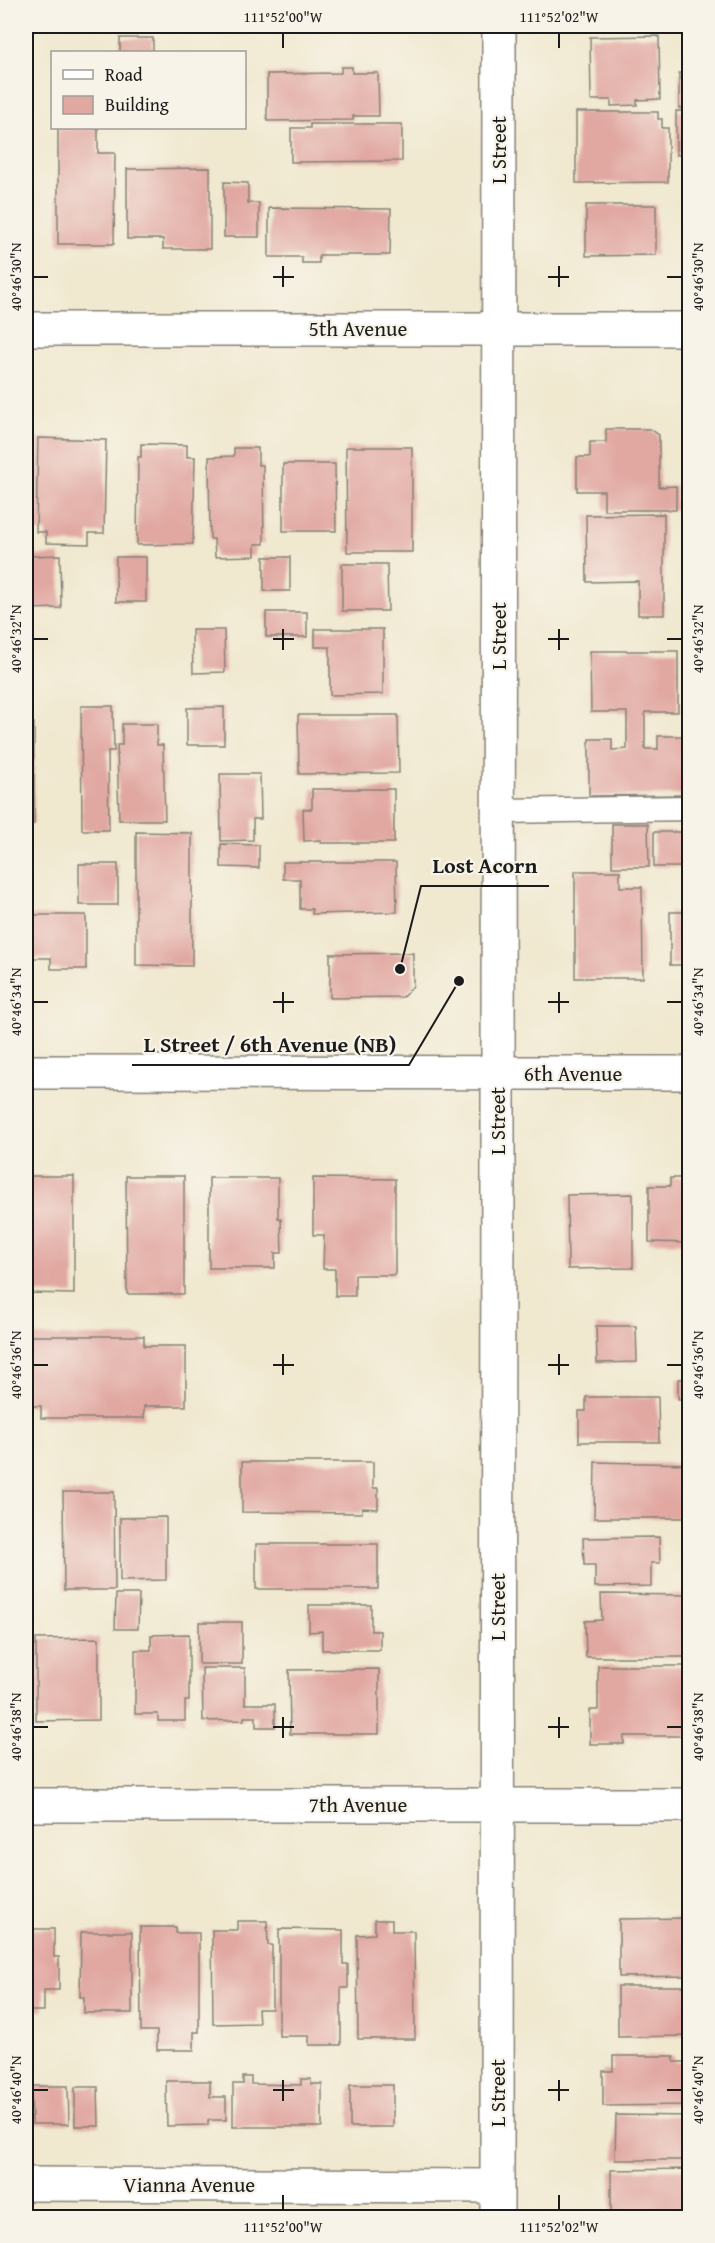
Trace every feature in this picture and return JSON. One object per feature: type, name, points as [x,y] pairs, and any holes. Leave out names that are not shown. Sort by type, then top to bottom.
[{"type":"street","name":"L Street","points":[[497,2202],[499,26]]},
{"type":"street","name":"5th Avenue","points":[[26,329],[498,327],[690,329]]},
{"type":"street","name":"6th Avenue","points":[[26,1072],[690,1073]]},
{"type":"street","name":"7th Avenue","points":[[26,1805],[690,1804]]},
{"type":"street","name":"Vianna Avenue","points":[[26,2184],[497,2202]]},
{"type":"lane","points":[[498,811],[690,808]]},
{"type":"building","points":[[659,36],[660,99],[637,100],[637,105],[611,106],[611,100],[591,100],[590,37]]},
{"type":"building","points":[[120,38],[153,38],[153,51],[120,51]]},
{"type":"building","points":[[341,67],[352,67],[352,73],[378,73],[379,116],[353,116],[353,120],[267,121],[267,74],[341,73]]},
{"type":"building","points":[[679,73],[690,73],[690,108],[679,108]]},
{"type":"building","points":[[676,111],[690,111],[690,155],[676,155]]},
{"type":"building","points":[[576,112],[658,112],[658,119],[662,119],[662,128],[668,128],[668,182],[576,183]]},
{"type":"building","points":[[310,124],[402,124],[402,161],[291,162],[291,128],[310,128]]},
{"type":"building","points":[[58,129],[98,129],[98,153],[115,153],[114,244],[58,244]]},
{"type":"building","points":[[210,168],[210,249],[163,249],[163,239],[127,239],[127,169]]},
{"type":"building","points":[[224,182],[248,183],[248,203],[259,203],[259,237],[224,237]]},
{"type":"building","points":[[586,205],[656,205],[656,255],[586,256]]},
{"type":"building","points":[[269,208],[391,209],[390,255],[319,255],[319,263],[302,263],[302,257],[269,257]]},
{"type":"building","points":[[606,429],[650,429],[659,435],[659,487],[676,486],[676,510],[604,510],[604,491],[577,491],[577,457],[590,457],[590,442],[606,442]]},
{"type":"building","points":[[26,436],[29,436],[28,526],[26,526]]},
{"type":"building","points":[[38,438],[106,440],[104,533],[89,533],[89,544],[46,543],[46,532],[36,532]]},
{"type":"building","points":[[141,444],[187,445],[187,457],[195,457],[193,544],[137,545],[138,457],[141,457]]},
{"type":"building","points":[[346,447],[412,447],[412,552],[347,552]]},
{"type":"building","points":[[234,448],[258,448],[258,465],[263,465],[264,544],[255,544],[255,556],[215,557],[214,539],[210,539],[209,457],[234,456]]},
{"type":"building","points":[[283,464],[335,464],[336,531],[283,531]]},
{"type":"building","points":[[664,514],[664,615],[638,615],[638,581],[587,582],[586,515]]},
{"type":"building","points":[[60,555],[61,608],[26,609],[29,556]]},
{"type":"building","points":[[116,557],[146,557],[146,602],[116,602]]},
{"type":"building","points":[[264,557],[290,557],[290,591],[264,591]]},
{"type":"building","points":[[342,564],[387,564],[388,611],[342,611]]},
{"type":"building","points":[[266,612],[307,612],[307,637],[266,637]]},
{"type":"building","points":[[315,629],[383,629],[383,694],[330,695],[330,647],[315,647]]},
{"type":"building","points":[[192,630],[224,630],[225,672],[193,673]]},
{"type":"building","points":[[590,651],[678,651],[678,712],[645,712],[645,749],[658,749],[658,736],[690,736],[690,795],[589,796],[589,739],[612,739],[612,750],[627,749],[627,712],[591,712]]},
{"type":"building","points":[[81,706],[113,706],[114,751],[108,751],[109,830],[82,830]]},
{"type":"building","points":[[224,707],[224,745],[187,745],[187,708]]},
{"type":"building","points":[[298,715],[398,715],[399,773],[299,774]]},
{"type":"building","points":[[26,723],[34,723],[34,824],[26,824]]},
{"type":"building","points":[[122,724],[157,724],[157,745],[163,745],[165,820],[119,820],[117,745],[122,745]]},
{"type":"building","points":[[220,774],[260,774],[261,819],[253,819],[253,840],[221,841]]},
{"type":"building","points":[[312,789],[394,789],[394,843],[304,841],[303,809],[312,809]]},
{"type":"building","points":[[612,824],[648,824],[649,867],[612,867]]},
{"type":"building","points":[[136,832],[192,833],[192,966],[136,965]]},
{"type":"building","points":[[654,832],[684,832],[684,867],[654,867]]},
{"type":"building","points":[[221,844],[259,845],[259,868],[221,867]]},
{"type":"building","points":[[283,862],[396,862],[397,912],[312,914],[312,909],[300,909],[300,879],[283,879]]},
{"type":"building","points":[[79,864],[118,864],[118,905],[79,905]]},
{"type":"building","points":[[575,871],[620,871],[620,887],[642,887],[643,978],[575,978]]},
{"type":"building","points":[[670,912],[690,912],[690,965],[670,965]]},
{"type":"building","points":[[26,915],[86,915],[86,969],[51,969],[51,958],[26,958]]},
{"type":"building","points":[[413,953],[413,986],[403,997],[330,998],[330,954]]},
{"type":"building","points":[[26,1176],[74,1176],[74,1294],[26,1293]]},
{"type":"building","points":[[126,1176],[184,1176],[184,1294],[127,1294]]},
{"type":"building","points":[[209,1178],[278,1178],[278,1218],[281,1219],[282,1253],[275,1253],[275,1268],[209,1268]]},
{"type":"building","points":[[313,1178],[395,1179],[395,1275],[355,1275],[355,1296],[335,1296],[335,1269],[323,1269],[324,1235],[313,1235]]},
{"type":"building","points":[[670,1178],[690,1178],[690,1243],[649,1242],[649,1186],[670,1186]]},
{"type":"building","points":[[633,1194],[633,1268],[568,1269],[567,1195]]},
{"type":"building","points":[[596,1326],[636,1326],[637,1362],[597,1363]]},
{"type":"building","points":[[26,1336],[144,1336],[144,1346],[186,1346],[186,1406],[144,1406],[144,1418],[41,1418],[41,1406],[26,1406]]},
{"type":"building","points":[[678,1379],[690,1379],[690,1399],[678,1399]]},
{"type":"building","points":[[586,1397],[658,1397],[659,1442],[579,1442],[579,1411],[586,1411]]},
{"type":"building","points":[[242,1462],[373,1462],[373,1488],[378,1488],[378,1509],[362,1508],[362,1513],[242,1512]]},
{"type":"building","points":[[595,1462],[690,1464],[690,1518],[594,1518]]},
{"type":"building","points":[[63,1492],[114,1492],[115,1590],[64,1590]]},
{"type":"building","points":[[166,1517],[166,1580],[120,1581],[120,1518]]},
{"type":"building","points":[[659,1537],[660,1563],[651,1563],[651,1586],[595,1587],[595,1565],[584,1565],[583,1538]]},
{"type":"building","points":[[256,1544],[378,1544],[378,1589],[256,1589]]},
{"type":"building","points":[[116,1594],[139,1594],[138,1629],[115,1629]]},
{"type":"building","points":[[601,1594],[690,1595],[690,1657],[586,1657],[585,1621],[602,1620]]},
{"type":"building","points":[[309,1605],[371,1605],[371,1631],[380,1631],[380,1650],[322,1650],[322,1631],[309,1632]]},
{"type":"building","points":[[199,1622],[242,1622],[242,1664],[199,1664]]},
{"type":"building","points":[[189,1634],[189,1701],[185,1701],[185,1721],[158,1721],[158,1714],[135,1714],[135,1650],[151,1650],[151,1635]]},
{"type":"building","points":[[99,1638],[99,1720],[36,1721],[36,1639]]},
{"type":"building","points":[[598,1666],[690,1666],[690,1736],[624,1736],[624,1744],[590,1744],[590,1710],[598,1710]]},
{"type":"building","points":[[202,1668],[245,1668],[245,1704],[275,1704],[275,1727],[256,1727],[256,1717],[244,1717],[244,1720],[203,1721]]},
{"type":"building","points":[[379,1669],[379,1734],[290,1734],[289,1670]]},
{"type":"building","points":[[690,1918],[690,1976],[619,1977],[619,1919]]},
{"type":"building","points":[[375,1920],[392,1920],[392,1931],[414,1931],[415,2039],[358,2039],[357,1935],[375,1934]]},
{"type":"building","points":[[237,1921],[267,1921],[268,1945],[272,1945],[272,2009],[258,2009],[259,2023],[213,2024],[212,1930],[237,1930]]},
{"type":"building","points":[[140,1927],[176,1927],[176,1933],[199,1933],[199,2032],[194,2032],[194,2050],[157,2050],[157,2031],[141,2031]]},
{"type":"building","points":[[26,1929],[54,1929],[54,1957],[59,1957],[59,1990],[44,1990],[44,2011],[26,2011]]},
{"type":"building","points":[[279,1929],[343,1930],[343,1964],[348,1964],[348,1988],[341,1988],[341,2045],[309,2045],[309,2036],[279,2036]]},
{"type":"building","points":[[81,1932],[132,1932],[132,2013],[84,2013],[84,1997],[80,1997]]},
{"type":"building","points":[[618,1986],[690,1986],[690,2036],[618,2037]]},
{"type":"building","points":[[613,2056],[674,2056],[674,2062],[686,2062],[687,2105],[603,2106],[603,2071],[613,2071]]},
{"type":"building","points":[[243,2077],[251,2077],[251,2084],[301,2085],[301,2079],[311,2079],[311,2084],[322,2084],[322,2127],[233,2127],[233,2084],[243,2084]]},
{"type":"building","points":[[166,2081],[210,2081],[210,2097],[226,2097],[226,2120],[208,2120],[208,2125],[167,2126]]},
{"type":"building","points":[[350,2085],[393,2085],[393,2127],[350,2127]]},
{"type":"building","points":[[31,2086],[68,2086],[69,2124],[32,2124]]},
{"type":"building","points":[[75,2087],[98,2087],[99,2126],[75,2126]]},
{"type":"building","points":[[616,2115],[690,2116],[690,2160],[615,2160]]},
{"type":"building","points":[[690,2169],[690,2218],[611,2218],[611,2170]]},
{"type":"place","name":"Lost Acorn","points":[[400,969]]},
{"type":"place","name":"L Street / 6th Avenue (NB)","points":[[459,981]]}]
